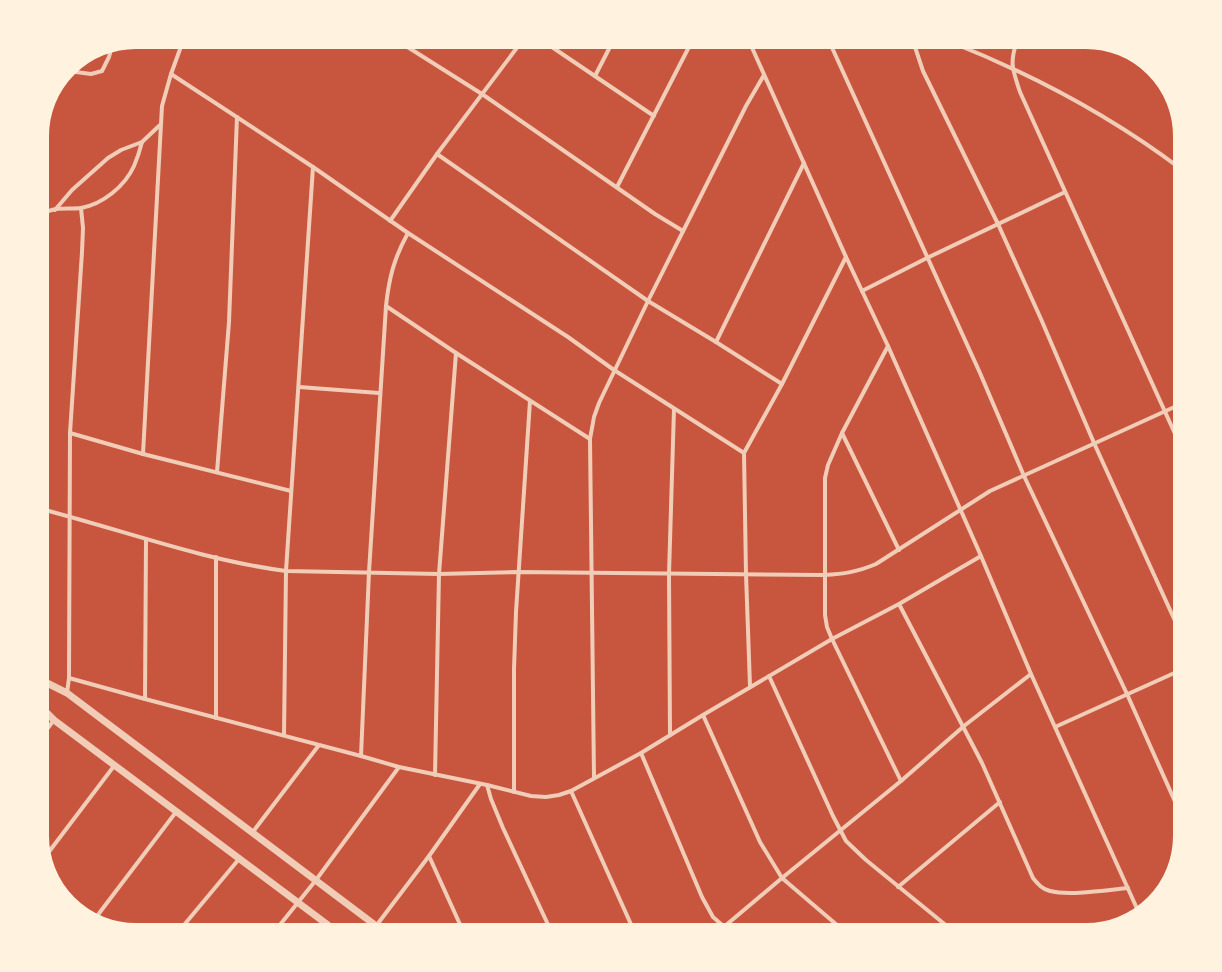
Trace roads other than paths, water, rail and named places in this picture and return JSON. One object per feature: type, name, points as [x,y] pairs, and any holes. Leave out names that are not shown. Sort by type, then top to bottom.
[{"type":"street","points":[[143,454],[160,125],[162,106],[180,48]]},
{"type":"street","points":[[409,48],[482,94],[655,214],[683,231]]},
{"type":"street","points":[[390,220],[437,154],[517,48]]},
{"type":"street","points":[[553,48],[654,116]]},
{"type":"street","points":[[594,76],[609,48]]},
{"type":"street","points":[[617,187],[688,48]]},
{"type":"street","points":[[752,48],[846,258],[888,346],[961,510],[1031,674],[1137,908]]},
{"type":"street","points":[[832,48],[980,373],[1024,476],[1127,694],[1174,799]]},
{"type":"street","points":[[915,48],[923,71],[998,224],[1041,319],[1094,443],[1174,619]]},
{"type":"street","points":[[965,48],[1012,68],[1076,100],[1125,129],[1174,164]]},
{"type":"street","points":[[1015,48],[1012,68],[1020,92],[1174,431]]},
{"type":"street","points":[[76,72],[91,74],[102,71],[110,52]]},
{"type":"street","points":[[171,74],[313,167],[408,233],[568,337],[614,370],[744,453]]},
{"type":"street","points":[[594,777],[593,573],[590,439],[594,417],[598,403],[683,231],[746,106],[764,75]]},
{"type":"street","points":[[217,472],[229,322],[237,117]]},
{"type":"street","points":[[55,210],[72,190],[108,158],[121,150],[142,142],[160,125]]},
{"type":"street","points":[[48,212],[81,208],[102,200],[114,191],[133,168],[142,142]]},
{"type":"street","points":[[437,154],[648,302],[716,342],[782,384]]},
{"type":"street","points":[[716,342],[804,163]]},
{"type":"street","points":[[284,735],[286,571],[313,167]]},
{"type":"street","points":[[862,290],[1065,192]]},
{"type":"street","points":[[67,693],[69,678],[70,433],[82,252],[83,228],[81,208]]},
{"type":"street","points":[[361,756],[369,572],[379,393],[386,306],[389,279],[394,262],[408,233]]},
{"type":"street","points":[[750,686],[744,453],[782,384],[846,258]]},
{"type":"street","points":[[386,306],[590,439]]},
{"type":"street","points":[[888,346],[842,433],[828,465],[825,478],[825,614],[827,627],[832,639],[900,781]]},
{"type":"street","points":[[435,775],[439,574],[456,353]]},
{"type":"street","points":[[299,387],[379,393]]},
{"type":"street","points":[[514,792],[514,669],[518,572],[530,401]]},
{"type":"street","points":[[48,511],[146,539],[216,557],[286,571],[439,574],[518,572],[824,575],[848,573],[862,570],[876,564],[990,492],[1174,407]]},
{"type":"street","points":[[670,735],[669,574],[674,408]]},
{"type":"street","points":[[70,433],[143,454],[291,490]]},
{"type":"street","points":[[842,433],[899,550]]},
{"type":"street","points":[[145,699],[146,539]]},
{"type":"street","points":[[69,678],[399,767],[487,785],[531,796],[546,797],[571,791],[640,753],[750,686],[832,639],[899,604],[981,556]]},
{"type":"street","points":[[216,557],[216,718]]},
{"type":"street","points":[[899,604],[964,726],[1000,802],[1033,878],[1040,886],[1049,891],[1063,893],[1128,888]]},
{"type":"street","points":[[1055,727],[1174,673]]},
{"type":"street","points":[[727,924],[900,781],[964,726],[1031,674]]},
{"type":"street","points":[[769,676],[840,831],[846,841],[898,887],[944,924]]},
{"type":"street","points":[[48,684],[67,693],[373,924]]},
{"type":"street","points":[[48,714],[114,766],[327,924]]},
{"type":"street","points":[[703,714],[760,842],[782,878],[836,924]]},
{"type":"street","points":[[48,728],[54,720]]},
{"type":"street","points":[[252,833],[319,745]]},
{"type":"street","points":[[640,753],[702,897],[713,917],[720,924]]},
{"type":"street","points":[[50,851],[114,766]]},
{"type":"street","points":[[280,924],[316,880],[399,767]]},
{"type":"street","points":[[378,924],[429,856],[480,784]]},
{"type":"street","points":[[487,785],[500,822],[548,924]]},
{"type":"street","points":[[571,791],[631,924]]},
{"type":"street","points":[[898,887],[1000,802]]},
{"type":"street","points":[[98,915],[176,812]]},
{"type":"street","points":[[429,856],[460,924]]},
{"type":"street","points":[[185,924],[239,859]]}]
